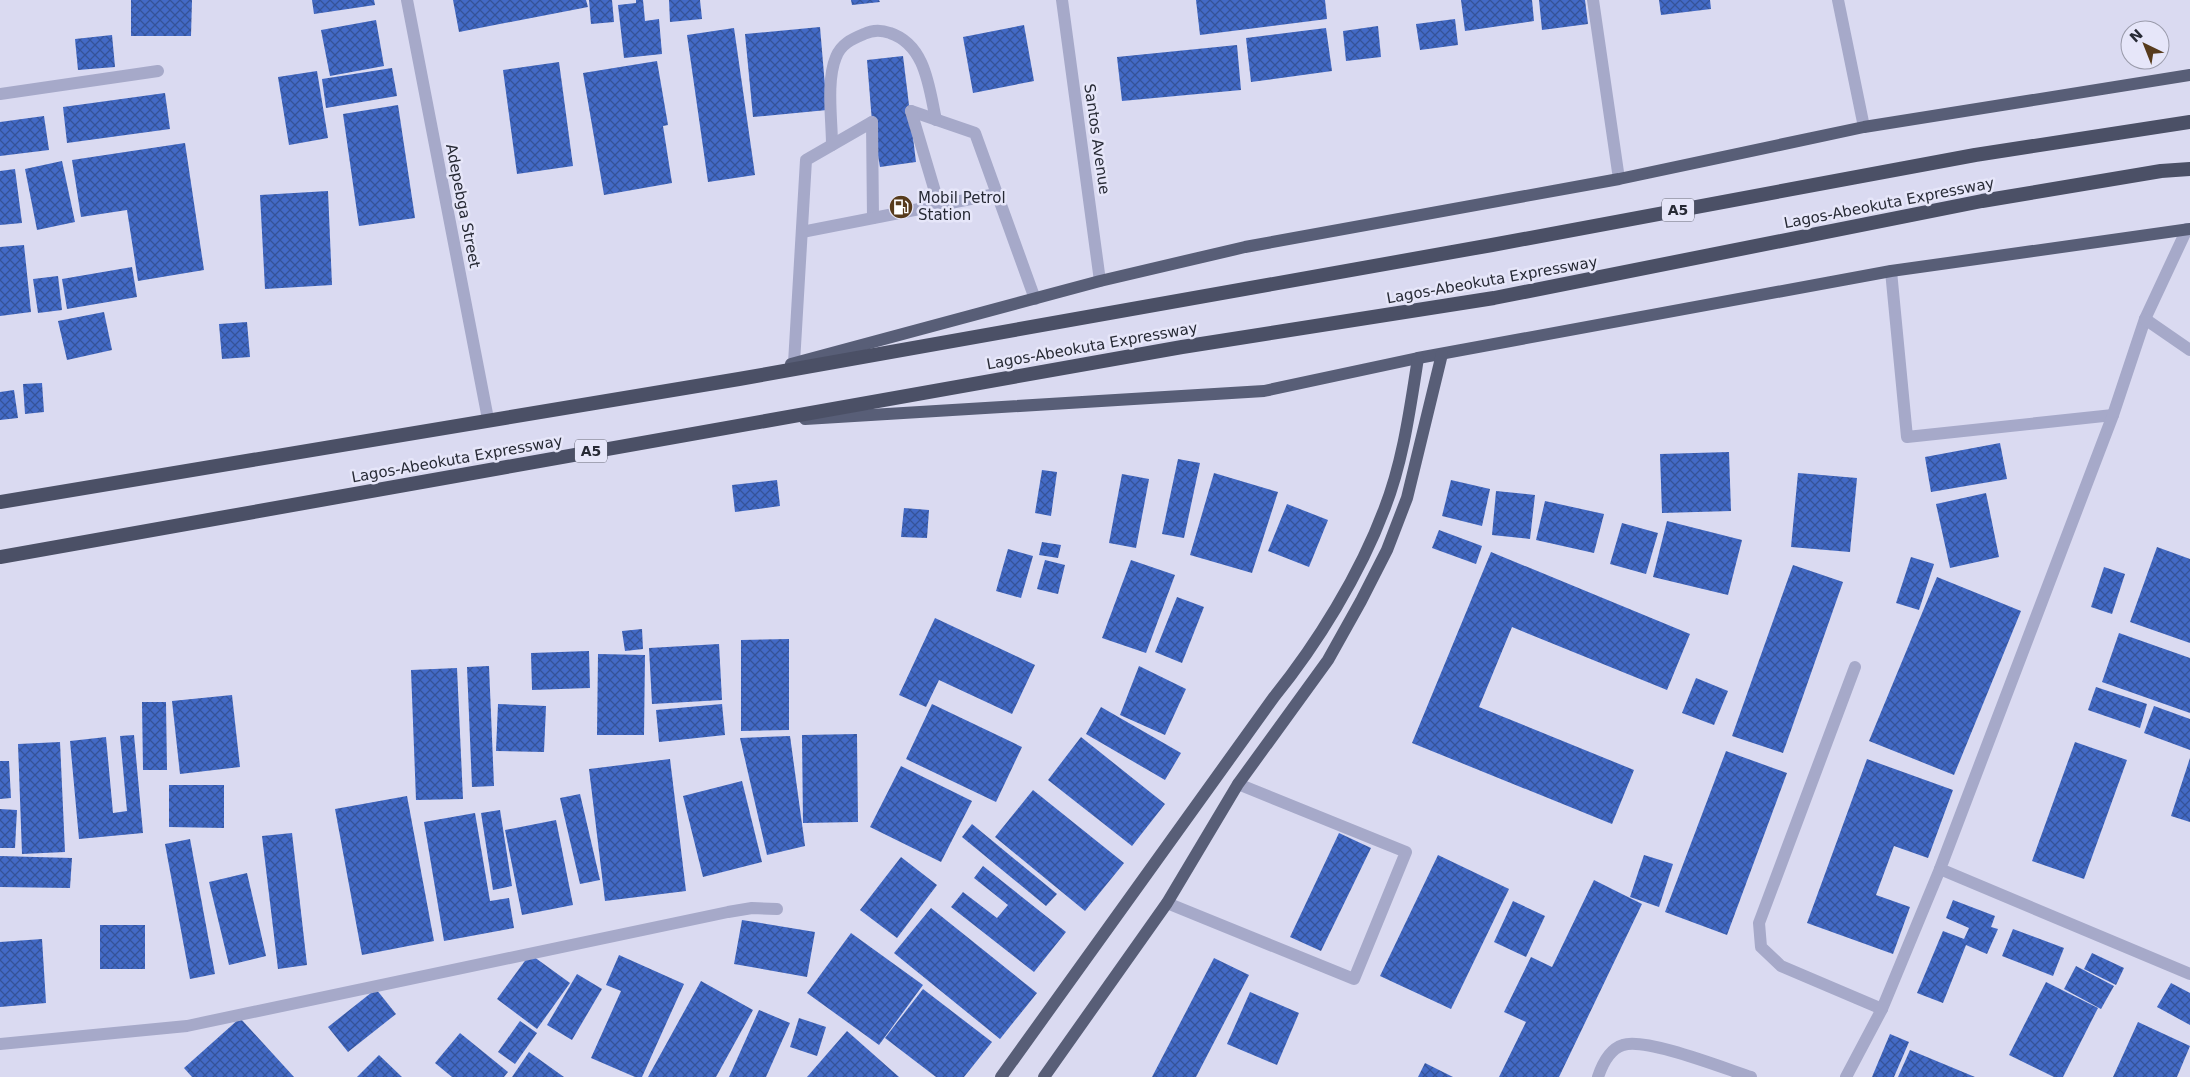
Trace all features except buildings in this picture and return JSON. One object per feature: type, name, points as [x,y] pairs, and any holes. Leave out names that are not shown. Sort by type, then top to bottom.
[{"type":"highway","name":"Lagos-Abeokuta Expressway","points":[[0,502],[738,378],[1492,245],[1975,155],[2161,124],[2190,122]]},
{"type":"highway","name":"Lagos-Abeokuta Expressway","points":[[0,557],[1182,347],[1494,298],[1982,201],[2160,171],[2190,169]]},
{"type":"main road","points":[[738,378],[1100,282],[1245,247],[1619,179],[1864,128],[2190,75]]},
{"type":"main road","points":[[750,423],[1264,391],[1418,358],[1891,271],[2188,229]]},
{"type":"main road","points":[[1044,1077],[1167,903],[1238,784],[1328,660],[1387,550],[1412,479],[1442,354]]},
{"type":"main road","points":[[1001,1077],[1274,696],[1300,665],[1367,552],[1385,509],[1397,467],[1410,414],[1418,358]]},
{"type":"street","name":"Adepebga Street","points":[[407,0],[488,419]]},
{"type":"street","name":"Santos Avenue","points":[[1062,0],[1100,282]]},
{"type":"street","points":[[1593,0],[1619,179]]},
{"type":"street","points":[[1838,0],[1864,128]]},
{"type":"street","points":[[832,145],[831,94],[836,57],[846,42],[870,31],[885,31],[902,37],[917,54],[926,74],[936,120]]},
{"type":"street","points":[[0,94],[158,71]]},
{"type":"street","points":[[939,205],[911,111],[974,133],[1035,299]]},
{"type":"street","points":[[794,363],[806,160],[872,122],[873,218]]},
{"type":"street","points":[[802,232],[996,194]]},
{"type":"street","points":[[1846,1077],[1882,1009],[1940,869],[2113,416],[2145,319],[2188,229]]},
{"type":"street","points":[[1891,271],[1907,437],[2113,416]]},
{"type":"street","points":[[2145,319],[2190,350]]},
{"type":"street","points":[[1855,667],[1759,923],[1761,947],[1781,966],[1882,1009]]},
{"type":"street","points":[[1167,903],[1354,979],[1406,852],[1238,784]]},
{"type":"street","points":[[1940,869],[2190,974]]},
{"type":"street","points":[[0,1044],[186,1026],[728,912],[752,908],[777,909]]},
{"type":"street","points":[[1598,1077],[1604,1060],[1623,1045],[1649,1045],[1751,1077]]},
{"type":"place","name":"Mobil Petrol Station","points":[[901,207]]}]
